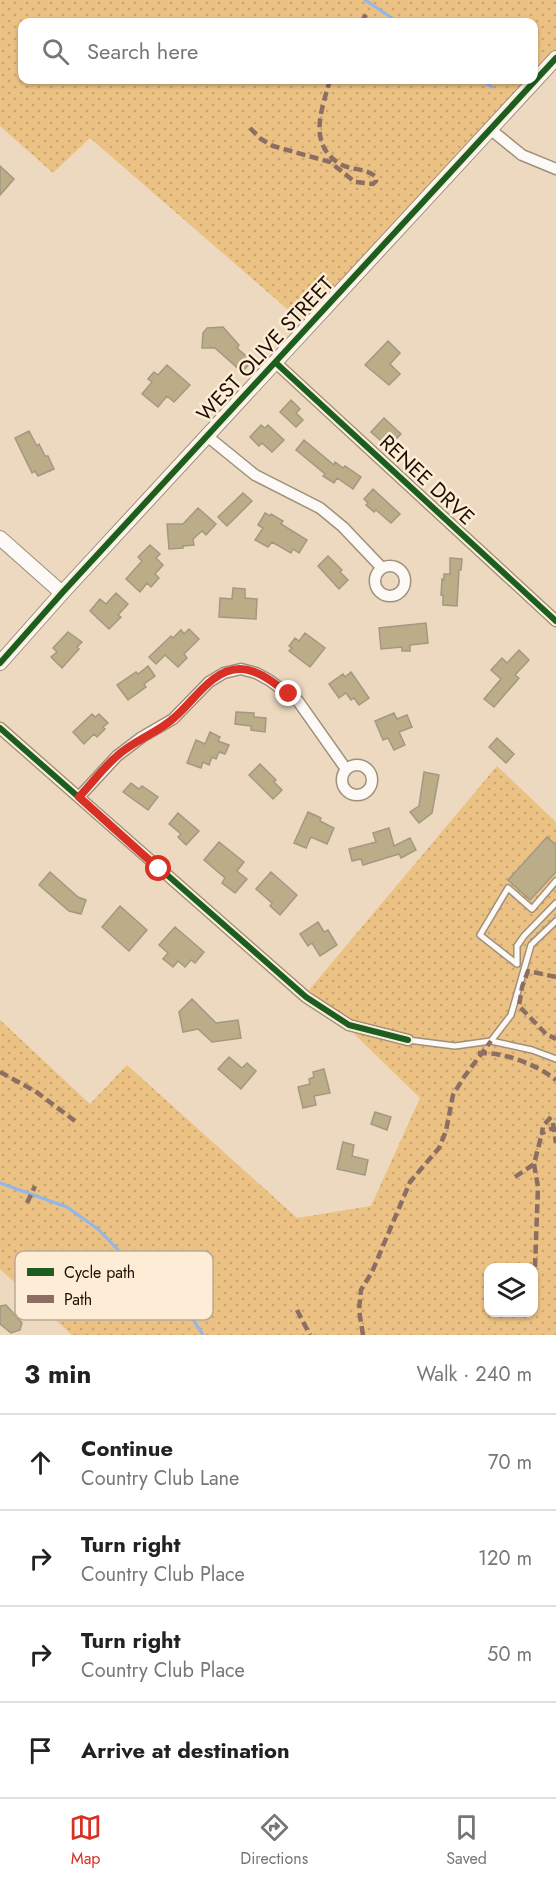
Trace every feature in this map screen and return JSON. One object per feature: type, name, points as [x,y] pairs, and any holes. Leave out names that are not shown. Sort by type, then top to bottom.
[{"type":"street","name":"WEST OLIVE STREET","points":[[538,77],[556,58]]},
{"type":"street","name":"WEST OLIVE STREET","points":[[0,663],[532,84]]},
{"type":"street","points":[[490,129],[522,155],[556,169]]},
{"type":"street","name":"RENEE DRVE","points":[[276,363],[556,621]]},
{"type":"street","points":[[207,436],[255,475],[320,508],[343,527],[382,568]]},
{"type":"street","points":[[0,538],[62,593]]},
{"type":"street","points":[[79,797],[117,756],[142,737],[173,719],[209,682],[224,673],[241,669],[269,680],[298,701],[346,769]]},
{"type":"street","points":[[0,728],[311,1002],[349,1024],[408,1040]]},
{"type":"lane","points":[[556,881],[532,909],[508,888],[480,935],[517,964],[517,946],[556,903]]},
{"type":"lane","points":[[491,1041],[511,1015],[531,945],[556,921]]},
{"type":"lane","points":[[408,1040],[455,1046],[491,1041],[532,1050],[556,1059]]},
{"type":"shaded area","points":[[0,0],[556,0],[556,58],[538,78],[538,18],[18,18],[18,84],[532,84],[308,327],[90,138],[53,173],[0,126]]},
{"type":"shaded area","points":[[497,766],[556,822],[556,1335],[72,1335],[56,1320],[213,1320],[213,1251],[15,1251],[15,1283],[0,1269],[0,1020],[90,1104],[127,1065],[297,1218],[371,1206],[420,1098],[309,990]]},
{"type":"building","points":[[0,166],[14,179],[0,195]]},
{"type":"building","points":[[223,327],[239,345],[237,348],[252,361],[242,372],[215,348],[202,348],[203,333],[207,328]]},
{"type":"building","points":[[388,341],[400,353],[390,364],[400,374],[389,385],[365,365]]},
{"type":"building","points":[[167,365],[190,385],[174,402],[167,396],[158,407],[142,394],[152,382],[148,379],[154,372],[158,375]]},
{"type":"building","points":[[291,400],[300,409],[296,413],[303,420],[296,427],[280,412]]},
{"type":"building","points":[[384,418],[401,434],[388,447],[371,432]]},
{"type":"building","points":[[261,425],[265,428],[268,425],[284,440],[272,452],[262,443],[259,446],[250,437]]},
{"type":"building","points":[[29,431],[37,446],[39,444],[45,456],[48,456],[54,469],[38,476],[35,471],[32,473],[15,438]]},
{"type":"building","points":[[304,440],[334,465],[335,462],[343,468],[345,466],[361,477],[353,489],[337,478],[334,483],[323,476],[325,474],[296,450]]},
{"type":"building","points":[[373,489],[400,514],[391,523],[366,505],[368,503],[364,499]]},
{"type":"building","points":[[243,493],[252,501],[227,526],[218,517]]},
{"type":"building","points":[[198,508],[216,524],[206,535],[202,531],[193,539],[194,545],[169,549],[167,524],[183,524]]},
{"type":"building","points":[[265,513],[283,521],[281,524],[307,540],[299,553],[293,549],[291,553],[272,542],[268,547],[255,540],[263,528],[258,525]]},
{"type":"building","points":[[150,545],[160,554],[156,558],[163,565],[155,574],[159,578],[151,587],[147,583],[140,592],[126,579],[142,561],[138,557]]},
{"type":"building","points":[[328,556],[348,580],[339,589],[318,566]]},
{"type":"building","points":[[450,558],[462,559],[461,570],[459,570],[457,606],[443,605],[443,595],[441,595],[444,574],[450,574]]},
{"type":"building","points":[[233,588],[245,589],[245,598],[257,599],[256,619],[219,617],[220,598],[232,599]]},
{"type":"building","points":[[116,593],[128,604],[118,615],[121,617],[109,629],[90,611],[100,599],[106,604]]},
{"type":"building","points":[[426,623],[428,643],[410,645],[410,651],[402,651],[402,647],[381,649],[379,628]]},
{"type":"building","points":[[189,629],[199,639],[184,654],[187,658],[178,667],[165,655],[156,664],[149,657],[171,636],[173,638],[181,630],[184,634]]},
{"type":"building","points":[[68,632],[82,642],[77,647],[79,649],[62,668],[51,657],[57,652],[53,648]]},
{"type":"building","points":[[305,633],[325,648],[310,667],[289,651],[292,648],[289,646],[295,638],[299,641]]},
{"type":"building","points":[[519,650],[529,660],[515,675],[519,678],[494,707],[484,699],[501,679],[491,670],[502,658],[507,663]]},
{"type":"building","points":[[148,666],[155,676],[144,684],[146,687],[128,700],[117,685]]},
{"type":"building","points":[[351,672],[369,698],[359,705],[346,693],[339,698],[329,684],[343,674],[345,677]]},
{"type":"building","points":[[236,712],[254,713],[254,717],[266,718],[265,732],[251,730],[251,726],[235,724]]},
{"type":"building","points":[[394,713],[397,719],[407,715],[412,727],[399,732],[405,745],[394,750],[388,738],[383,740],[375,721]]},
{"type":"building","points":[[92,714],[95,717],[99,714],[108,723],[97,737],[94,734],[84,744],[73,732]]},
{"type":"building","points":[[210,732],[220,737],[218,741],[229,745],[225,754],[219,752],[216,759],[212,757],[209,765],[203,762],[201,768],[187,763],[196,740],[205,744]]},
{"type":"building","points":[[497,738],[514,754],[506,763],[489,747]]},
{"type":"building","points":[[260,764],[276,780],[274,782],[282,790],[273,799],[249,775]]},
{"type":"building","points":[[424,772],[439,775],[432,813],[419,823],[410,812],[419,806]]},
{"type":"building","points":[[131,783],[139,789],[142,786],[158,797],[148,810],[123,792]]},
{"type":"building","points":[[308,812],[334,828],[327,844],[311,837],[306,848],[294,843]]},
{"type":"building","points":[[178,813],[199,831],[186,845],[178,837],[181,834],[169,824]]},
{"type":"building","points":[[389,828],[394,846],[410,838],[416,850],[401,858],[399,854],[363,865],[361,859],[352,861],[349,849],[376,842],[373,833]]},
{"type":"building","points":[[547,837],[556,845],[556,872],[530,900],[508,880]]},
{"type":"building","points":[[219,842],[244,862],[237,871],[247,879],[235,893],[222,883],[225,878],[204,860]]},
{"type":"building","points":[[50,872],[78,897],[86,900],[81,914],[69,911],[39,885]]},
{"type":"building","points":[[271,872],[297,895],[280,915],[270,906],[272,903],[256,889]]},
{"type":"building","points":[[120,906],[147,930],[129,951],[102,927]]},
{"type":"building","points":[[318,922],[324,932],[328,930],[337,945],[320,956],[312,943],[308,946],[300,934]]},
{"type":"building","points":[[175,927],[204,952],[195,963],[191,960],[185,967],[178,961],[173,967],[163,959],[168,953],[159,945]]},
{"type":"building","points":[[192,999],[216,1023],[238,1020],[241,1038],[212,1042],[198,1029],[183,1032],[179,1012]]},
{"type":"building","points":[[229,1057],[242,1068],[247,1063],[256,1071],[241,1089],[218,1069]]},
{"type":"building","points":[[324,1069],[330,1093],[314,1096],[316,1105],[303,1108],[298,1087],[310,1084],[309,1079],[314,1077],[313,1072]]},
{"type":"building","points":[[375,1112],[391,1117],[387,1130],[371,1124]]},
{"type":"building","points":[[343,1142],[354,1145],[352,1156],[368,1160],[365,1175],[337,1169]]},
{"type":"building","points":[[6,1305],[15,1315],[15,1320],[22,1323],[20,1330],[11,1333],[0,1324],[0,1306]]},
{"type":"waterway","points":[[365,0],[392,18]]},
{"type":"waterway","points":[[487,84],[492,87]]},
{"type":"waterway","points":[[0,1183],[67,1207],[98,1229],[119,1251]]},
{"type":"waterway","points":[[193,1320],[203,1335]]},
{"type":"marked path","points":[[364,18],[368,12]]},
{"type":"marked path","points":[[250,128],[261,139],[273,146],[330,162],[355,182],[373,184],[376,181],[375,176],[340,164],[323,147],[320,136],[321,114],[329,84]]},
{"type":"marked path","points":[[556,977],[528,971],[522,987],[519,1006],[546,1034],[556,1039]]},
{"type":"marked path","points":[[363,1335],[359,1310],[361,1290],[372,1272],[410,1182],[439,1148],[446,1131],[453,1095],[491,1041]]},
{"type":"marked path","points":[[478,1053],[519,1060],[556,1080]]},
{"type":"marked path","points":[[0,1072],[35,1091],[75,1121]]},
{"type":"marked path","points":[[551,1117],[543,1126],[542,1133],[553,1128]]},
{"type":"marked path","points":[[553,1123],[556,1143]]},
{"type":"marked path","points":[[515,1177],[534,1164],[542,1133]]},
{"type":"marked path","points":[[534,1164],[538,1187],[535,1263]]},
{"type":"marked path","points":[[27,1203],[35,1186]]},
{"type":"marked path","points":[[297,1310],[310,1335]]},
{"type":"cycle path","points":[[538,77],[556,58]]},
{"type":"cycle path","points":[[0,663],[532,84]]},
{"type":"cycle path","points":[[276,363],[556,621]]},
{"type":"cycle path","points":[[0,728],[306,997],[349,1025],[408,1040]]},
{"type":"route","points":[[159,869],[79,797],[117,756],[142,737],[173,719],[209,682],[224,673],[241,669],[256,673],[289,694]]}]
